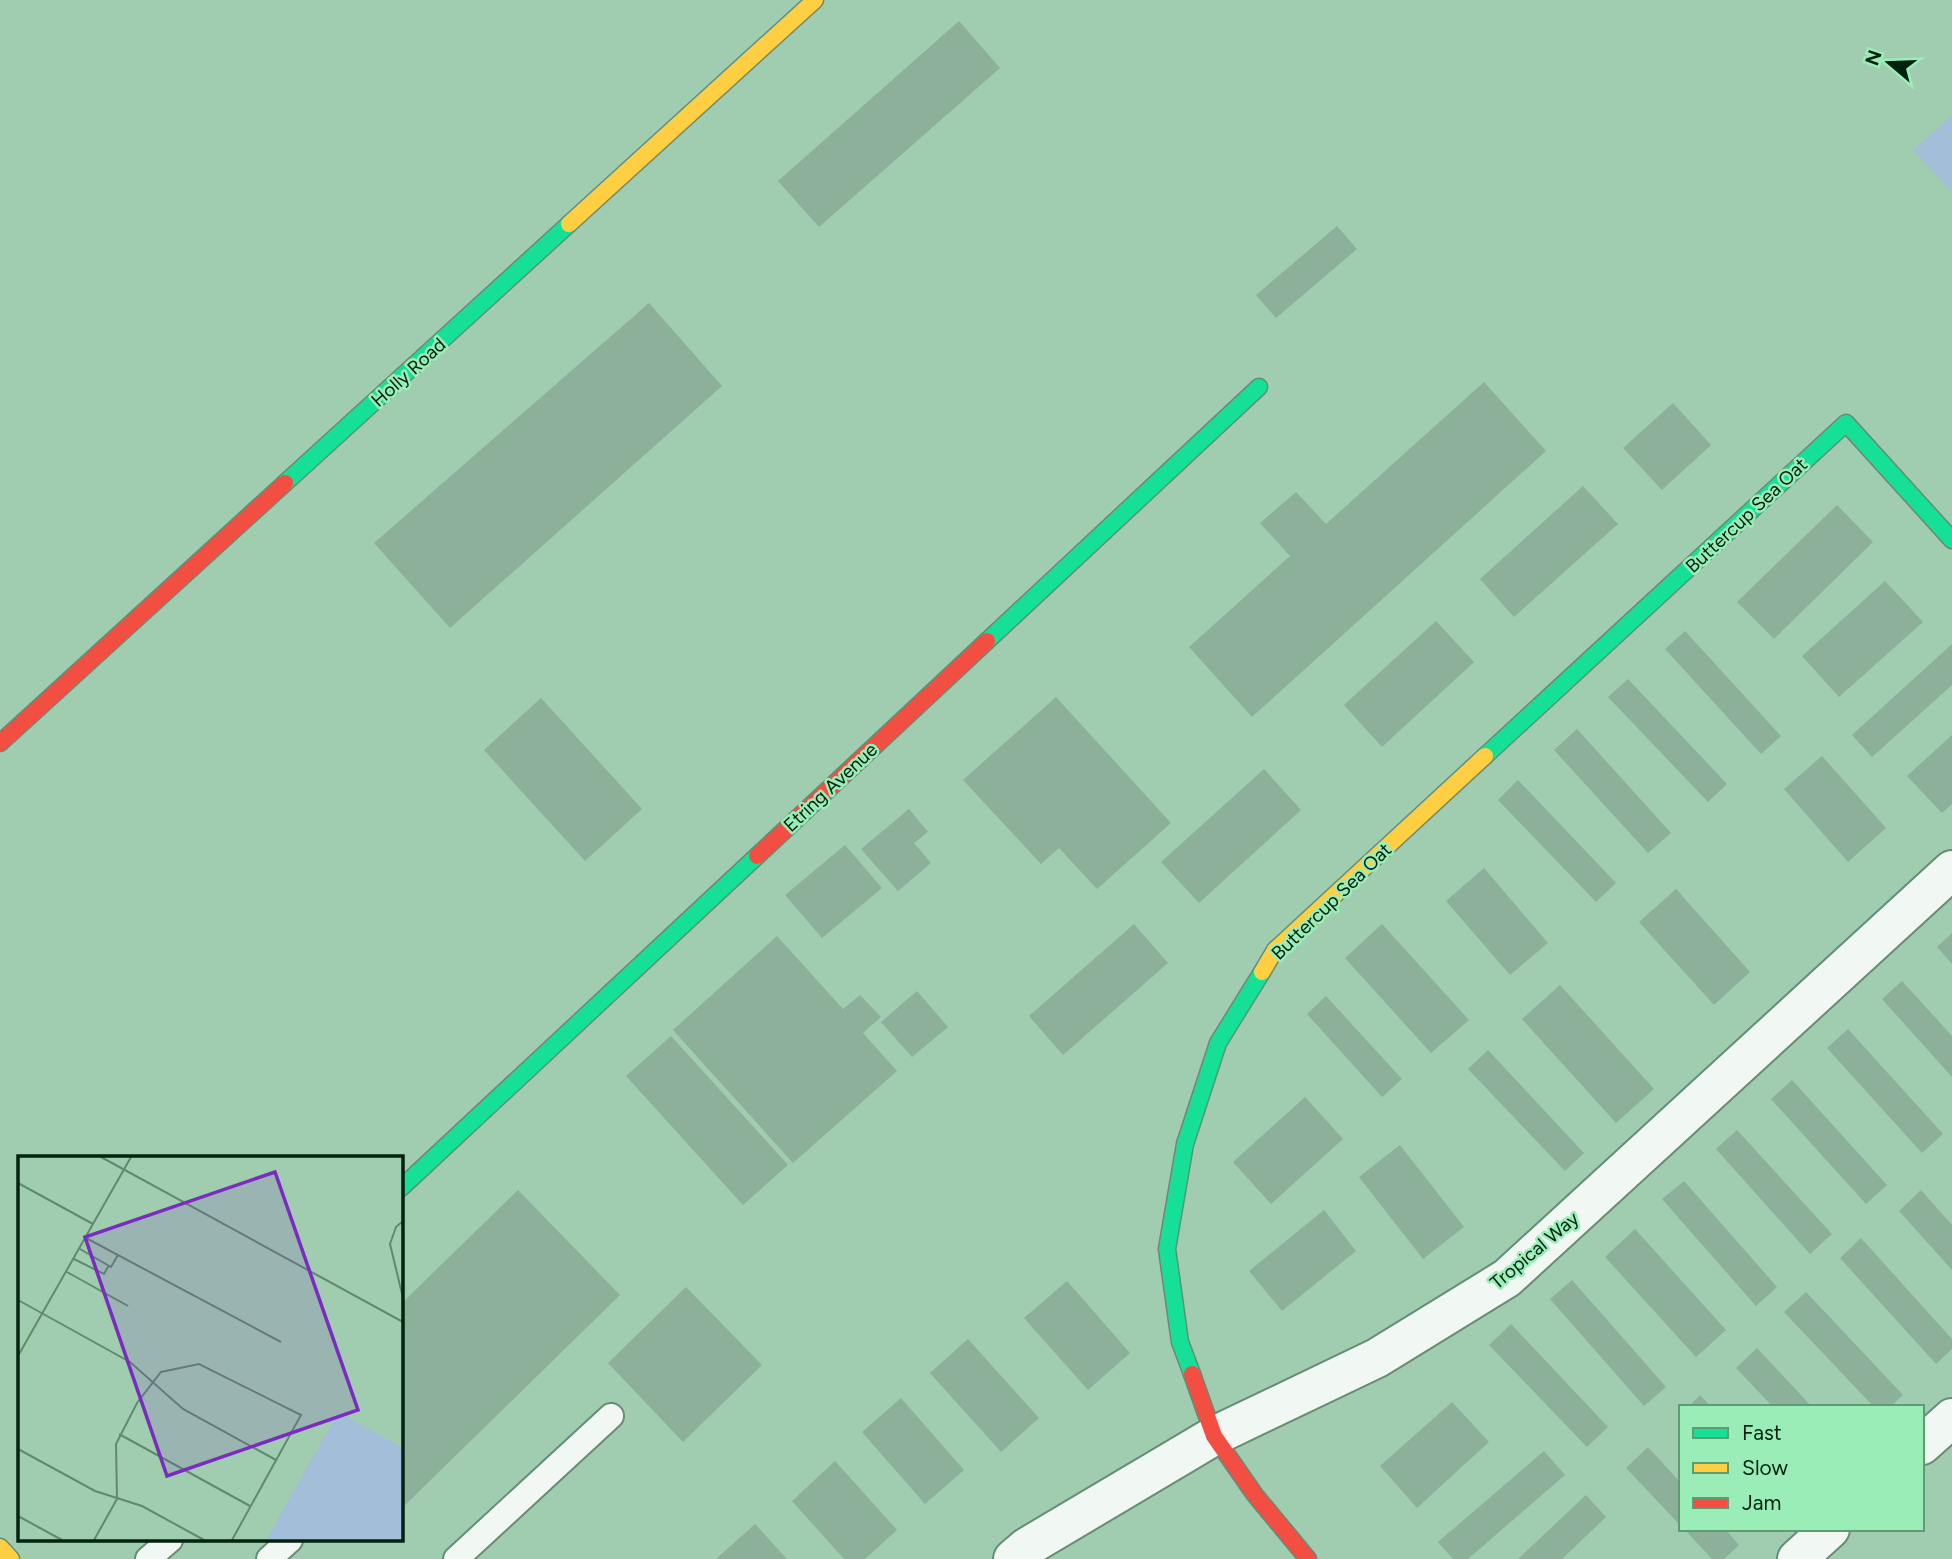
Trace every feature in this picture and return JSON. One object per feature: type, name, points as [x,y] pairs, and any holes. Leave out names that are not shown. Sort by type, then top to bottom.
[{"type":"street","name":"Holly Road","points":[[0,743],[815,0]]},
{"type":"street","name":"Etring Avenue","points":[[402,1187],[1259,387]]},
{"type":"street","name":"Buttercup Sea Oat","points":[[1308,1559],[1255,1495],[1214,1436],[1180,1342],[1167,1249],[1185,1144],[1218,1043],[1275,950],[1846,423],[1952,540]]},
{"type":"street","name":"Tropical Way","points":[[1013,1559],[1027,1547],[1214,1436],[1377,1358],[1507,1278],[1952,870]]},
{"type":"street","points":[[1924,1443],[1952,1418]]},
{"type":"street","points":[[1797,1559],[1828,1531]]},
{"type":"lane","points":[[456,1559],[611,1416]]},
{"type":"lane","points":[[148,1559],[168,1542]]},
{"type":"lane","points":[[269,1559],[288,1542]]},
{"type":"shaded area","points":[[1952,115],[1952,193],[1913,150]]},
{"type":"building","points":[[959,21],[1000,68],[819,227],[778,181]]},
{"type":"building","points":[[1337,226],[1357,249],[1276,318],[1256,295]]},
{"type":"building","points":[[649,303],[722,386],[450,628],[374,543]]},
{"type":"building","points":[[1484,382],[1546,451],[1252,717],[1189,647],[1290,556],[1260,523],[1296,492],[1326,524]]},
{"type":"building","points":[[1673,403],[1711,445],[1662,490],[1623,448]]},
{"type":"building","points":[[1583,486],[1618,524],[1514,617],[1480,579]]},
{"type":"building","points":[[1837,505],[1873,542],[1774,639],[1737,602]]},
{"type":"building","points":[[1885,581],[1923,622],[1839,697],[1802,656]]},
{"type":"building","points":[[1436,621],[1474,662],[1382,747],[1344,705]]},
{"type":"building","points":[[1685,631],[1781,736],[1761,754],[1665,649]]},
{"type":"building","points":[[1952,644],[1952,685],[1872,757],[1852,735]]},
{"type":"building","points":[[1628,679],[1727,784],[1708,802],[1608,697]]},
{"type":"building","points":[[1056,697],[1171,823],[1097,889],[1059,848],[1041,864],[963,780]]},
{"type":"building","points":[[541,698],[642,809],[585,861],[484,750]]},
{"type":"building","points":[[1577,729],[1671,833],[1648,853],[1554,750]]},
{"type":"building","points":[[1952,735],[1952,804],[1942,813],[1907,776]]},
{"type":"building","points":[[1822,756],[1886,828],[1848,862],[1784,789]]},
{"type":"building","points":[[1264,769],[1301,810],[1199,903],[1161,862]]},
{"type":"building","points":[[1518,780],[1616,883],[1596,902],[1498,800]]},
{"type":"building","points":[[909,809],[928,832],[914,843],[931,863],[898,891],[861,849]]},
{"type":"building","points":[[845,845],[882,888],[822,938],[785,895]]},
{"type":"building","points":[[1484,868],[1548,943],[1510,975],[1446,901]]},
{"type":"building","points":[[1676,889],[1750,972],[1714,1005],[1639,922]]},
{"type":"building","points":[[1134,924],[1168,963],[1063,1055],[1029,1016]]},
{"type":"building","points":[[1382,924],[1469,1020],[1431,1053],[1345,958]]},
{"type":"building","points":[[1952,933],[1952,964],[1937,947]]},
{"type":"building","points":[[777,936],[843,1009],[860,995],[881,1017],[863,1033],[897,1071],[793,1163],[673,1030]]},
{"type":"building","points":[[1902,981],[1952,1036],[1952,1077],[1882,999]]},
{"type":"building","points":[[1560,985],[1654,1089],[1616,1123],[1522,1019]]},
{"type":"building","points":[[917,991],[948,1027],[912,1057],[881,1022]]},
{"type":"building","points":[[1326,996],[1402,1079],[1382,1097],[1307,1014]]},
{"type":"building","points":[[1848,1029],[1943,1134],[1922,1153],[1827,1048]]},
{"type":"building","points":[[671,1036],[788,1165],[743,1205],[626,1076]]},
{"type":"building","points":[[1488,1050],[1584,1153],[1565,1171],[1468,1069]]},
{"type":"building","points":[[1792,1080],[1887,1185],[1866,1204],[1771,1099]]},
{"type":"building","points":[[1305,1097],[1343,1139],[1271,1204],[1233,1162]]},
{"type":"building","points":[[1737,1130],[1832,1234],[1810,1254],[1716,1149]]},
{"type":"building","points":[[1400,1145],[1464,1227],[1423,1259],[1359,1177]]},
{"type":"building","points":[[1684,1181],[1777,1287],[1756,1306],[1662,1199]]},
{"type":"building","points":[[518,1190],[620,1295],[402,1508],[402,1303]]},
{"type":"building","points":[[1921,1190],[1952,1225],[1952,1270],[1899,1211]]},
{"type":"building","points":[[1324,1210],[1356,1251],[1282,1311],[1249,1271]]},
{"type":"building","points":[[1635,1229],[1726,1330],[1696,1357],[1605,1257]]},
{"type":"building","points":[[1861,1238],[1952,1339],[1952,1349],[1936,1364],[1840,1258]]},
{"type":"building","points":[[1572,1280],[1666,1387],[1644,1406],[1550,1299]]},
{"type":"building","points":[[1067,1281],[1130,1353],[1088,1390],[1024,1318]]},
{"type":"building","points":[[686,1287],[762,1365],[683,1442],[608,1363]]},
{"type":"building","points":[[1806,1292],[1903,1395],[1892,1405],[1872,1405],[1784,1312]]},
{"type":"building","points":[[1511,1324],[1608,1427],[1587,1447],[1489,1345]]},
{"type":"building","points":[[968,1339],[1039,1418],[1001,1452],[930,1373]]},
{"type":"building","points":[[1757,1348],[1810,1405],[1771,1405],[1736,1368]]},
{"type":"building","points":[[1700,1395],[1709,1405],[1690,1405]]},
{"type":"building","points":[[901,1398],[964,1470],[925,1504],[862,1432]]},
{"type":"building","points":[[1452,1402],[1489,1442],[1417,1508],[1380,1466]]},
{"type":"building","points":[[1648,1447],[1679,1481],[1679,1524],[1626,1468]]},
{"type":"building","points":[[1544,1451],[1565,1475],[1468,1559],[1453,1559],[1438,1542]]},
{"type":"building","points":[[835,1461],[897,1530],[865,1559],[844,1559],[792,1501]]},
{"type":"building","points":[[1586,1495],[1606,1517],[1562,1559],[1518,1559]]},
{"type":"building","points":[[755,1524],[787,1559],[716,1559]]},
{"type":"building","points":[[1686,1531],[1727,1531],[1739,1545],[1724,1559],[1712,1559]]},
{"type":"traffic: fast","points":[[285,483],[569,224]]},
{"type":"traffic: fast","points":[[987,641],[1259,387]]},
{"type":"traffic: fast","points":[[1485,756],[1846,423],[1952,540]]},
{"type":"traffic: fast","points":[[402,1187],[757,856]]},
{"type":"traffic: fast","points":[[1192,1374],[1180,1342],[1167,1249],[1185,1144],[1218,1043],[1262,972]]},
{"type":"traffic: slow","points":[[569,224],[815,0]]},
{"type":"traffic: slow","points":[[1262,972],[1275,950],[1485,756]]},
{"type":"traffic: slow","points":[[0,1547],[11,1559]]},
{"type":"traffic: jam","points":[[0,743],[285,483]]},
{"type":"traffic: jam","points":[[757,856],[987,641]]},
{"type":"traffic: jam","points":[[1192,1374],[1214,1436],[1255,1495],[1308,1559]]}]
